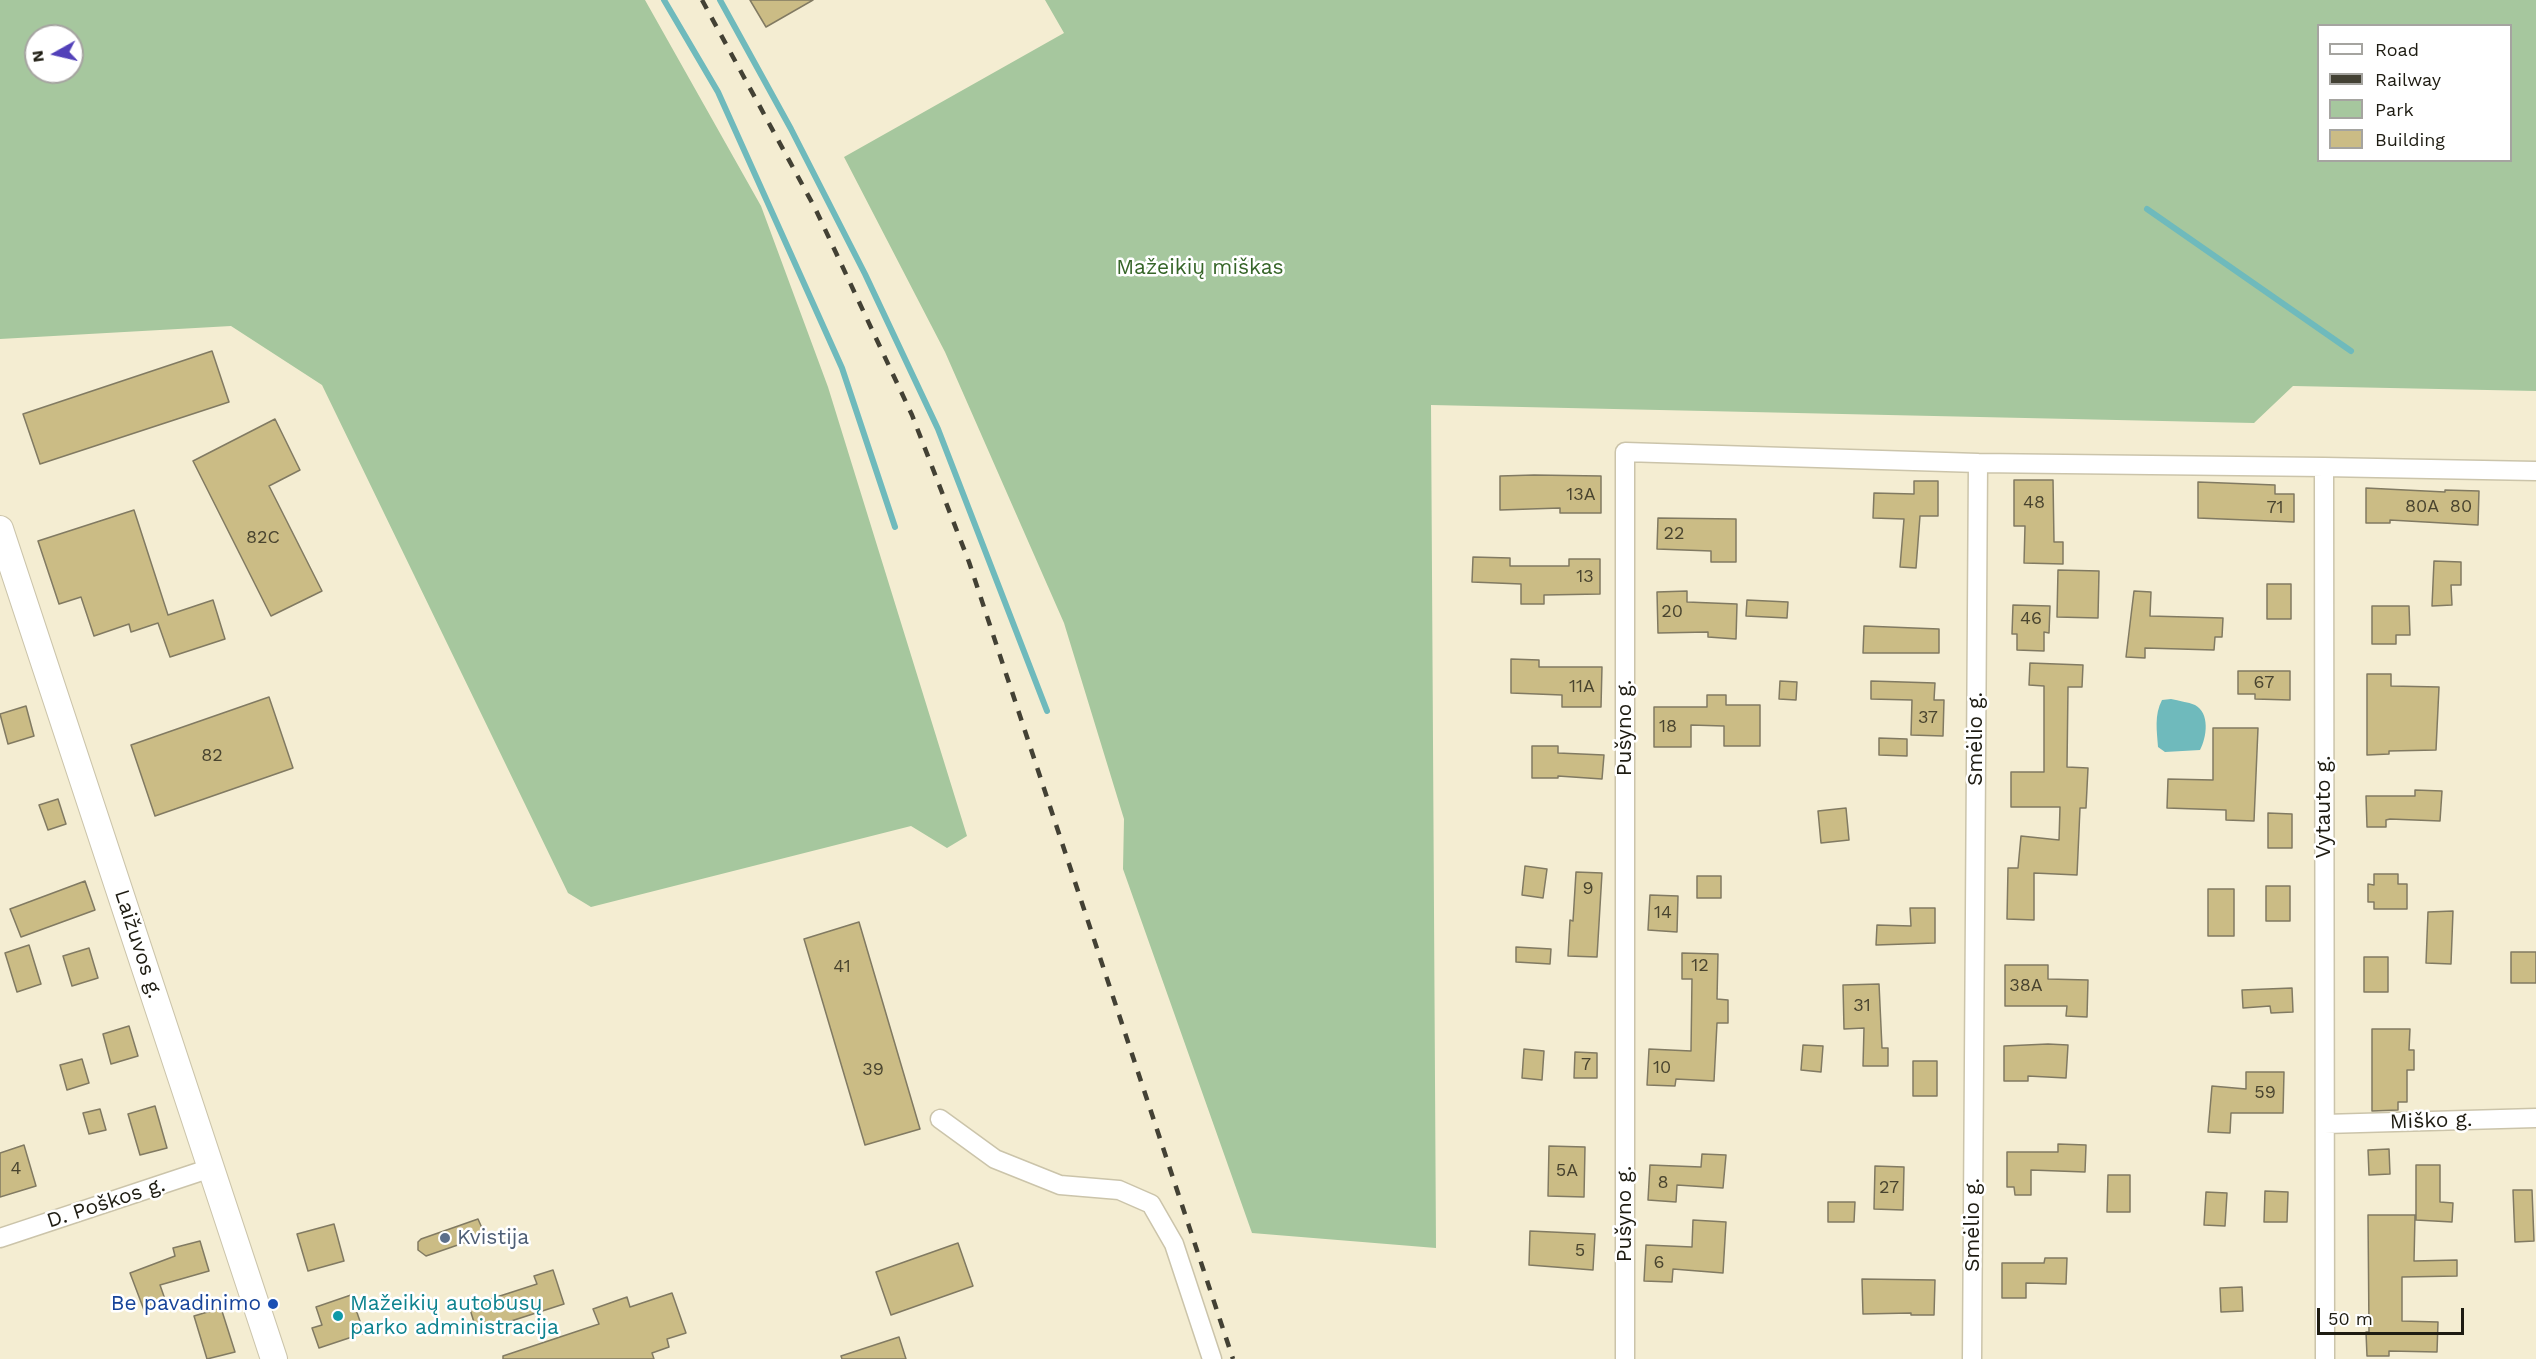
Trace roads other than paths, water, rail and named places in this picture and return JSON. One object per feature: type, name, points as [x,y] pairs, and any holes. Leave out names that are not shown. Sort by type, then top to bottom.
[{"type":"main road","name":"Laižuvos g.","points":[[0,529],[274,1359]]},
{"type":"street","name":"Pušyno g.","points":[[1625,1359],[1625,452],[1978,463]]},
{"type":"street","points":[[1978,463],[2536,471]]},
{"type":"street","name":"Smėlio g.","points":[[1972,1359],[1978,463]]},
{"type":"street","name":"Vytauto g.","points":[[2324,467],[2325,1359]]},
{"type":"street","name":"Miško g.","points":[[2325,1124],[2536,1118]]},
{"type":"street","points":[[940,1119],[995,1159],[1060,1185],[1119,1190],[1151,1204],[1174,1244],[1212,1359]]},
{"type":"street","name":"D. Poškos g.","points":[[0,1239],[211,1168]]},
{"type":"water","points":[[2171,699],[2195,705],[2203,714],[2206,726],[2200,750],[2165,752],[2158,747],[2158,711],[2162,700]]},
{"type":"waterway","points":[[664,0],[718,92],[842,368],[895,527]]},
{"type":"waterway","points":[[720,0],[791,129],[865,274],[938,429],[1047,711]]},
{"type":"waterway","points":[[2147,209],[2351,351]]},
{"type":"railway","points":[[702,0],[815,208],[912,415],[969,562],[1233,1359]]},
{"type":"place","name":"Kvistija","points":[[445,1238]]},
{"type":"place","name":"Be pavadinimo","points":[[273,1304]]},
{"type":"place","name":"Mažeikių autobusų parko administracija","points":[[338,1316]]},
{"type":"park label","name":"Mažeikių miškas","points":[[1200,268]]}]
